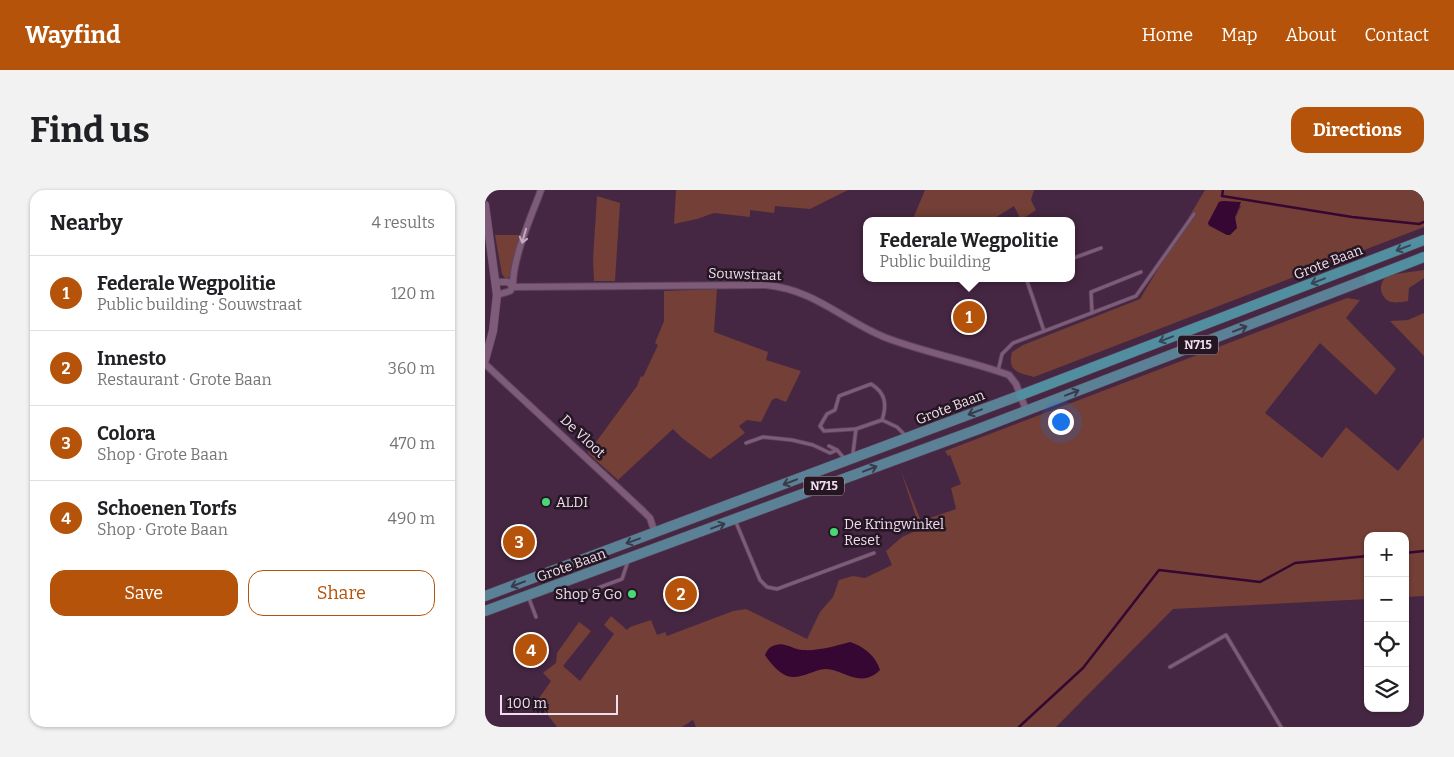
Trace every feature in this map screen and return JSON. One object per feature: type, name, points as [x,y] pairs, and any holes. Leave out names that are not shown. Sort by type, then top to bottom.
[{"type":"highway","name":"Grote Baan","points":[[1021,395],[1424,240]]},
{"type":"highway","name":"Grote Baan","points":[[1370,278],[1424,257]]},
{"type":"highway","points":[[1412,262],[1424,262]]},
{"type":"main road","name":"Grote Baan","points":[[485,612],[735,520],[1370,278]]},
{"type":"main road","name":"Grote Baan","points":[[485,596],[1021,395]]},
{"type":"street","points":[[513,288],[513,279],[525,231],[541,190]]},
{"type":"street","points":[[485,205],[487,234],[497,295],[493,332],[485,362]]},
{"type":"street","name":"Souwstraat","points":[[495,282],[508,282],[513,288]]},
{"type":"street","name":"Souwstraat","points":[[497,295],[510,291],[513,288],[766,285],[787,288],[809,296],[882,336],[914,348],[1009,375],[1016,384],[1026,410]]},
{"type":"street","name":"De Vloot","points":[[485,362],[650,518],[655,532]]},
{"type":"street","points":[[485,724],[489,727]]},
{"type":"lane","points":[[998,371],[1002,354],[1013,344],[1136,296],[1194,214]]},
{"type":"lane","points":[[1075,258],[1101,248]]},
{"type":"lane","points":[[1364,263],[1370,278]]},
{"type":"lane","points":[[1092,313],[1091,292],[1141,272]]},
{"type":"lane","points":[[1027,282],[1044,331]]},
{"type":"lane","points":[[882,420],[886,407],[880,389],[871,384],[839,396],[835,410],[827,414],[820,426],[823,432],[856,429],[882,420],[897,428],[907,438]]},
{"type":"lane","points":[[829,446],[850,459],[853,453],[856,429]]},
{"type":"lane","points":[[746,443],[763,437],[802,442],[830,453],[837,450]]},
{"type":"lane","points":[[735,520],[760,580],[767,587],[777,589],[874,553]]},
{"type":"lane","points":[[553,586],[576,596],[623,580],[629,558]]},
{"type":"lane","points":[[527,596],[536,617]]},
{"type":"lane","points":[[1170,667],[1226,635],[1281,727]]},
{"type":"shaded area","points":[[676,190],[848,190],[810,209],[775,206],[774,213],[750,210],[750,217],[714,213],[674,224]]},
{"type":"shaded area","points":[[925,190],[1034,190],[1031,200],[1036,210],[1026,217],[1020,217],[1014,206],[996,217],[914,217]]},
{"type":"shaded area","points":[[1205,190],[1424,190],[1424,227],[1034,377],[1019,373],[1013,368],[1011,364],[1012,352],[1023,345],[1140,299]],"holes":[[[1223,201],[1241,206],[1227,235],[1209,226],[1208,223],[1219,202]]]},
{"type":"shaded area","points":[[597,196],[620,203],[615,281],[594,281],[593,259]]},
{"type":"shaded area","points":[[1219,202],[1241,202],[1235,217],[1237,228],[1230,235],[1208,223]]},
{"type":"shaded area","points":[[495,235],[521,235],[511,275],[508,278],[505,278],[502,274]]},
{"type":"shaded area","points":[[1424,270],[1424,278],[1409,288],[1408,301],[1391,302],[1384,297],[1381,285],[1389,275]]},
{"type":"shaded area","points":[[717,289],[714,332],[768,352],[766,360],[801,371],[786,402],[776,398],[772,400],[761,422],[747,420],[739,426],[745,433],[710,459],[673,429],[618,480],[588,453],[637,386],[641,376],[643,377],[658,345],[655,343],[664,321],[664,291]]},
{"type":"shaded area","points":[[1347,298],[1360,300],[1346,318],[1396,369],[1376,395],[1320,343],[1265,413],[1322,458],[1346,427],[1398,471],[1424,437],[1424,596],[1409,597],[1409,532],[1364,532],[1364,599],[1173,609],[1056,727],[696,727],[693,720],[682,727],[557,727],[537,701],[551,681],[543,673],[556,663],[557,653],[579,622],[591,631],[563,666],[580,681],[614,634],[604,625],[611,616],[627,630],[630,627],[651,620],[657,635],[665,632],[667,636],[733,611],[746,609],[807,639],[820,612],[833,597],[839,580],[853,576],[865,578],[892,565],[886,551],[902,537],[920,529],[901,471],[921,521],[956,509],[951,488],[961,484],[950,455],[948,456],[945,451]]},
{"type":"shaded area","points":[[1424,313],[1424,356],[1390,321],[1408,320]]},
{"type":"shaded area","points":[[850,642],[860,646],[875,660],[880,670],[873,676],[865,678],[851,677],[825,669],[792,677],[777,670],[765,655],[770,647],[779,644],[800,650],[809,650]]},
{"type":"waterway","points":[[1223,190],[1222,196],[1352,217],[1419,224],[1424,222]]},
{"type":"waterway","points":[[1409,553],[1424,551]]},
{"type":"waterway","points":[[1019,727],[1083,668],[1159,570],[1260,582],[1295,563],[1364,556]]},
{"type":"place","name":"Federale Wegpolitie","points":[[969,317]]},
{"type":"place","name":"ALDI","points":[[546,502]]},
{"type":"place","name":"De Kringwinkel Reset","points":[[834,532]]},
{"type":"place","name":"Colora","points":[[519,542]]},
{"type":"place","name":"Shop & Go","points":[[632,594]]},
{"type":"place","name":"Innesto","points":[[681,594]]},
{"type":"place","name":"Schoenen Torfs","points":[[531,650]]}]
